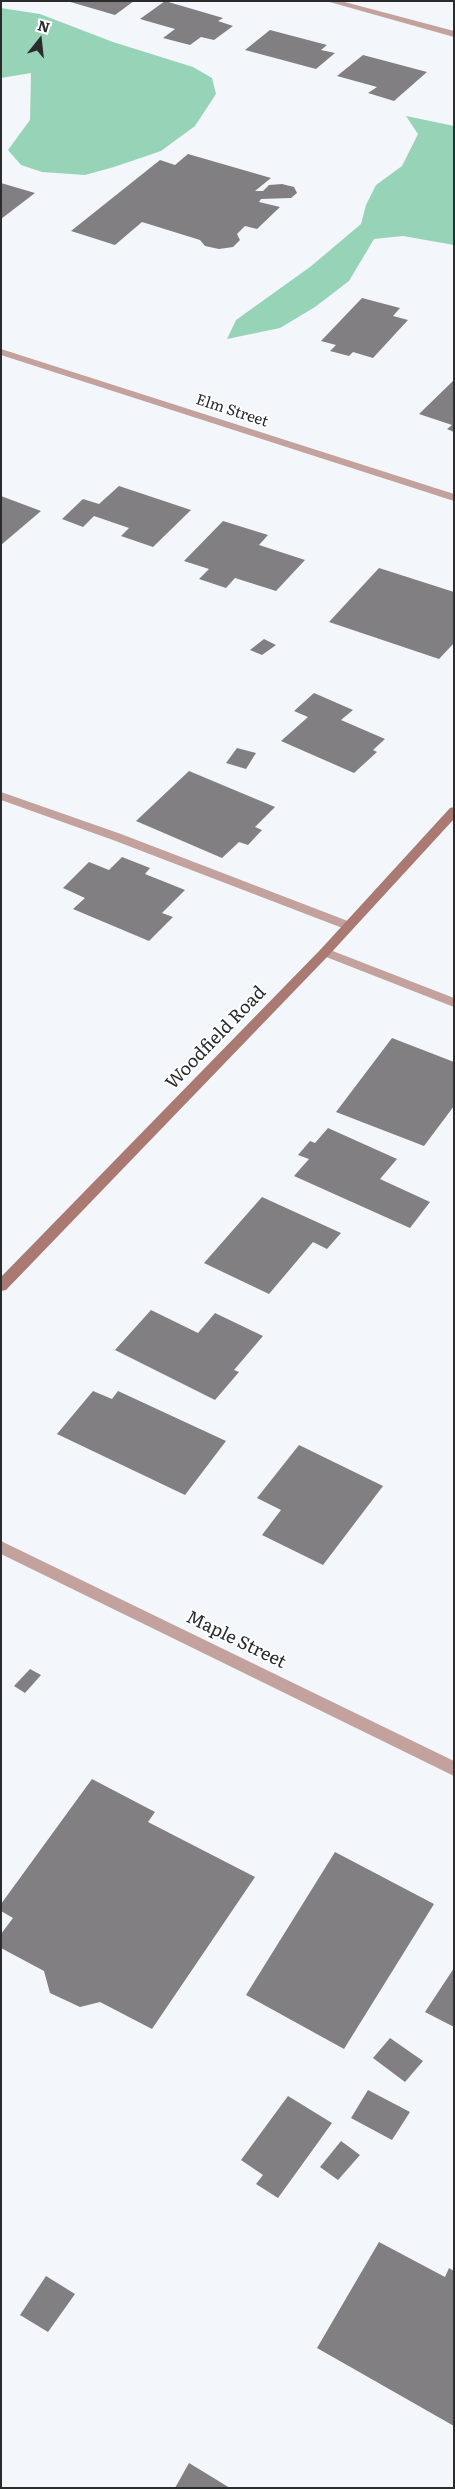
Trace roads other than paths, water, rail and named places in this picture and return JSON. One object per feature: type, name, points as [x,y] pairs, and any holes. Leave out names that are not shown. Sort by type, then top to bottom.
[{"type":"main road","name":"Woodfield Road","points":[[1,1286],[350,926],[454,811]]},
{"type":"street","points":[[330,1],[454,34]]},
{"type":"street","name":"Elm Street","points":[[1,352],[454,498]]},
{"type":"street","points":[[325,952],[454,1003]]},
{"type":"street","name":"Maple Street","points":[[1,1547],[454,1769]]},
{"type":"lane","points":[[1,796],[90,826],[350,926]]}]
